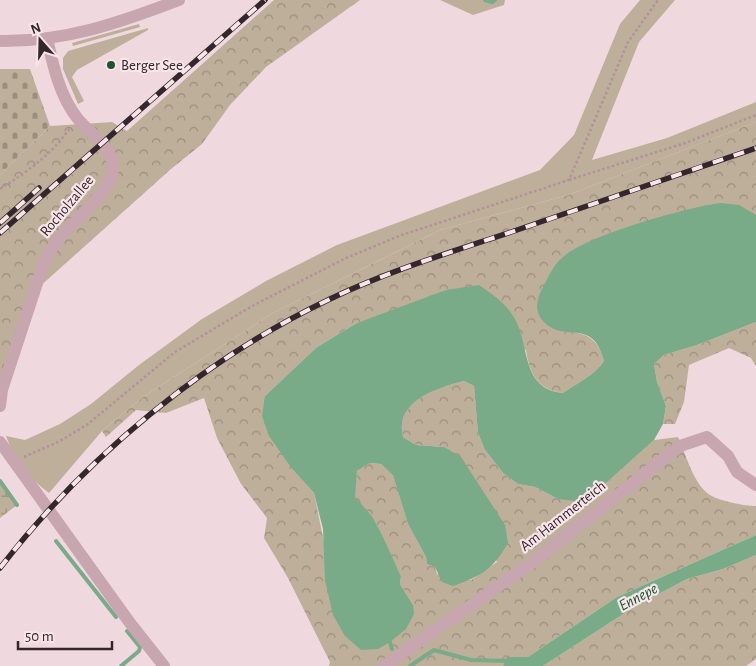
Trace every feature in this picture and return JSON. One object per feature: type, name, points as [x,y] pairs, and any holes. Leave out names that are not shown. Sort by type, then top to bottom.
[{"type":"street","points":[[0,41],[47,38],[108,26],[179,0]]},
{"type":"street","name":"Rocholzallee","points":[[0,406],[2,390],[44,262],[56,243],[105,187],[112,175],[111,161],[107,149],[77,119],[61,92],[47,38]]},
{"type":"street","name":"Am Hammerteich","points":[[384,666],[533,562],[680,446],[707,437],[728,456],[737,472],[756,485]]},
{"type":"street","points":[[0,442],[31,488],[164,666]]},
{"type":"path","points":[[570,180],[628,42],[658,0]]},
{"type":"path","points":[[13,462],[60,441],[88,424],[175,352],[254,305],[346,258],[399,236],[685,143],[756,115]]},
{"type":"path","points":[[0,189],[33,168],[58,145],[77,119]]},
{"type":"green space","points":[[274,0],[360,0],[266,67],[230,105],[202,144],[171,169],[28,297],[0,382],[0,175],[50,126],[112,122],[127,131]]},
{"type":"green space","points":[[440,0],[505,0],[504,5],[473,15]]},
{"type":"green space","points":[[640,0],[675,0],[639,42],[592,160],[667,138],[756,102],[756,122],[568,195],[440,230],[273,313],[143,397],[102,431],[49,493],[23,468],[6,436],[25,440],[60,424],[91,404],[139,365],[202,319],[266,281],[337,245],[540,170],[574,135],[620,24]]},
{"type":"green space","points":[[139,24],[140,27],[73,46],[72,43]]},
{"type":"green space","points":[[148,28],[148,30],[77,70],[72,77],[84,101],[78,104],[63,69],[63,58],[68,51]]},
{"type":"green space","points":[[0,69],[30,69],[50,126],[0,175]]},
{"type":"green space","points":[[756,122],[756,215],[545,323],[588,337],[595,342],[604,361],[591,375],[563,393],[547,388],[536,379],[532,373],[526,350],[387,313],[357,323],[317,347],[265,396],[293,470],[314,493],[325,547],[413,605],[400,584],[401,576],[372,516],[354,497],[357,471],[370,463],[381,464],[393,474],[408,524],[426,557],[427,564],[435,567],[437,574],[471,580],[497,562],[444,447],[416,445],[403,437],[402,424],[405,414],[411,405],[430,392],[453,384],[464,381],[474,386],[478,433],[485,450],[503,473],[518,484],[535,487],[558,499],[595,493],[654,440],[678,437],[691,468],[704,490],[719,499],[756,506],[756,535],[617,597],[528,657],[507,657],[503,666],[329,666],[330,662],[288,578],[264,538],[267,518],[241,484],[217,438],[204,398],[166,413],[136,410],[106,437],[102,431],[143,397],[273,313],[440,230],[568,195]]},
{"type":"green space","points":[[756,322],[756,366],[751,358],[729,348],[689,365],[684,402],[675,424],[663,424],[666,406],[657,382],[654,364],[664,355],[697,345]]},
{"type":"green space","points":[[0,482],[17,505],[0,518]]},
{"type":"green space","points":[[756,555],[756,659],[746,666],[543,666],[634,607],[687,579],[723,569]]},
{"type":"water","points":[[721,203],[739,205],[756,215],[756,322],[697,345],[664,355],[654,364],[657,382],[666,406],[663,424],[654,440],[595,493],[575,501],[558,499],[535,487],[518,484],[503,473],[485,450],[478,433],[474,386],[464,381],[431,392],[420,398],[411,405],[405,414],[402,424],[403,437],[416,445],[444,447],[461,457],[505,525],[508,543],[492,565],[472,579],[453,586],[442,582],[435,567],[427,564],[426,557],[408,524],[393,475],[381,464],[370,463],[357,471],[355,497],[372,516],[383,537],[401,576],[400,584],[413,605],[414,614],[406,629],[390,642],[378,649],[361,650],[345,636],[333,615],[325,580],[323,529],[314,493],[293,470],[269,436],[262,416],[265,396],[317,347],[357,323],[446,290],[479,285],[503,304],[515,319],[520,330],[529,365],[533,375],[540,384],[549,390],[563,393],[591,375],[604,361],[593,339],[578,333],[553,329],[539,315],[538,298],[556,264],[576,249],[615,231],[685,210]]},
{"type":"water","name":"Ennepe","points":[[756,535],[756,555],[723,569],[687,579],[634,607],[543,666],[503,666],[507,657],[528,657],[617,597]]},
{"type":"waterway","points":[[485,0],[492,2],[495,0]]},
{"type":"waterway","points":[[0,481],[17,505]]},
{"type":"waterway","points":[[56,541],[116,617]]},
{"type":"waterway","points":[[121,666],[139,651],[140,647],[127,631]]},
{"type":"waterway","points":[[390,642],[392,649]]},
{"type":"waterway","points":[[410,666],[434,650],[471,660],[509,661]]},
{"type":"railway","points":[[0,233],[265,0]]},
{"type":"railway","points":[[0,568],[70,488],[150,414],[193,381],[283,323],[330,299],[399,270],[756,148]]},
{"type":"railway","points":[[0,223],[39,188]]},
{"type":"place","name":"Berger See","points":[[111,65]]}]
